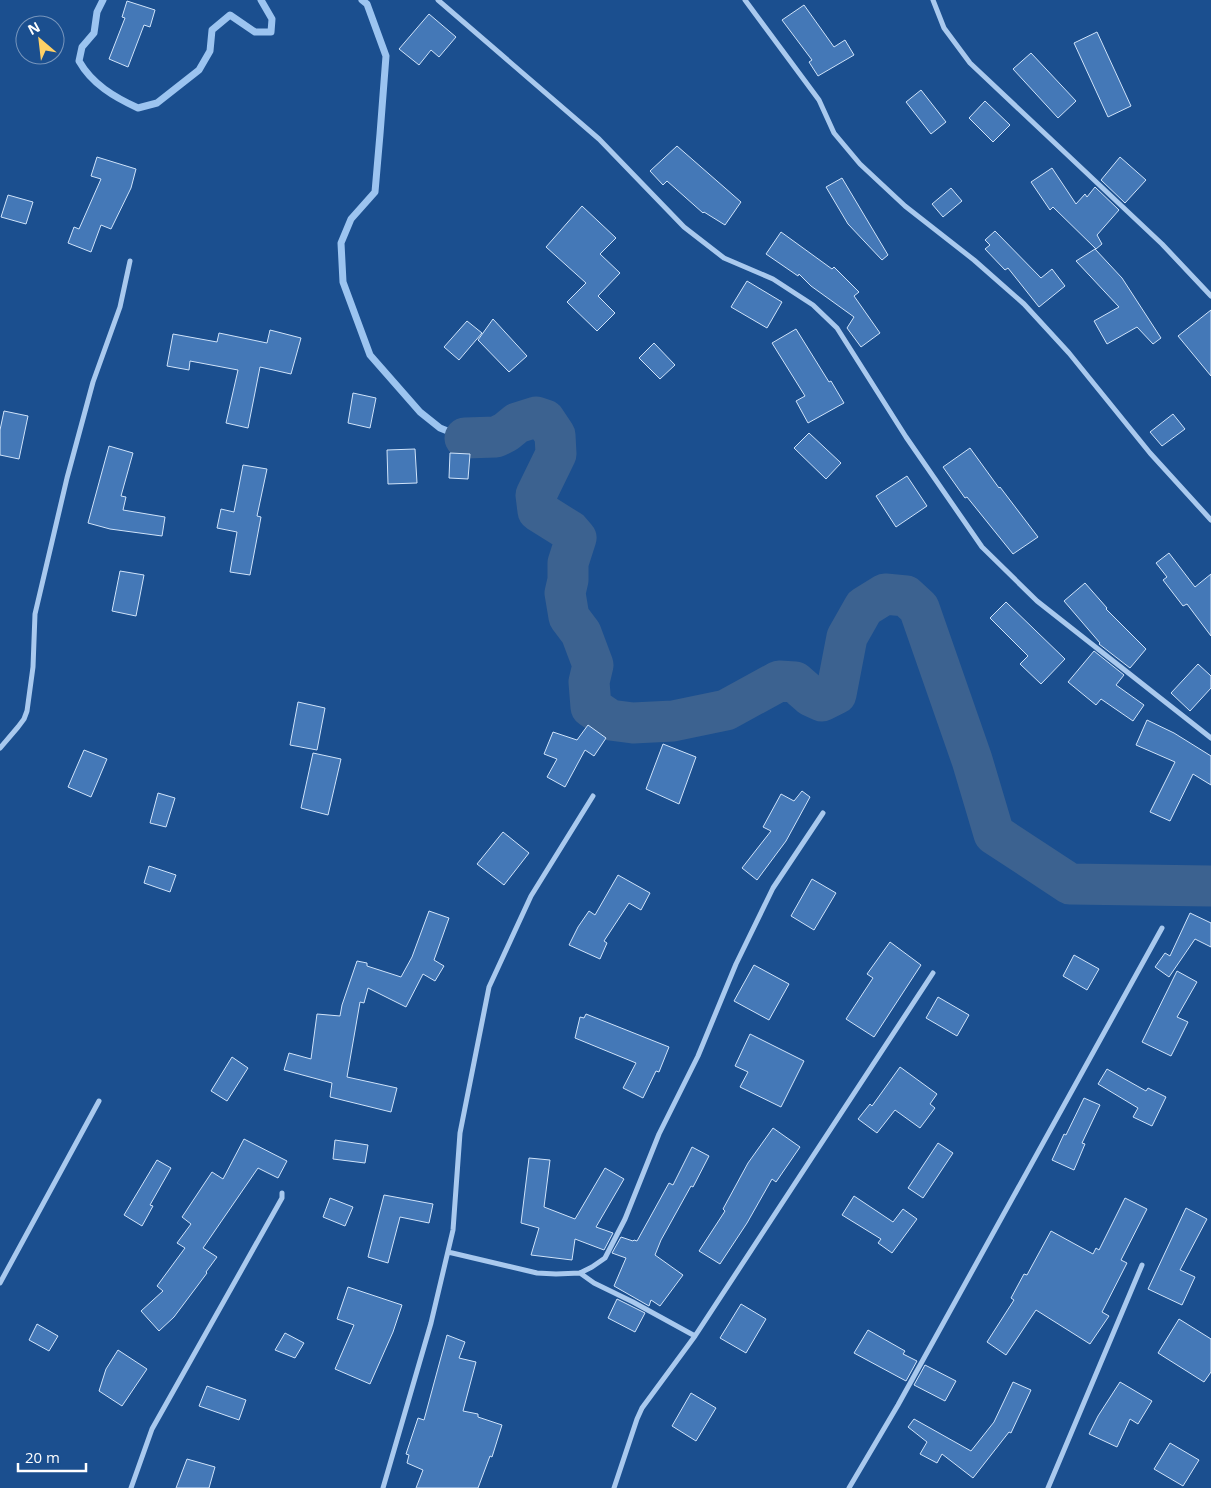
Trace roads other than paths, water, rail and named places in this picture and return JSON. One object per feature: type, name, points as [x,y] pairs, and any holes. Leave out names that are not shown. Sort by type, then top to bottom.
[{"type":"street","points":[[438,0],[599,139],[684,227],[724,258],[773,279],[813,305],[837,328],[906,438],[982,547],[1037,601],[1211,738]]},
{"type":"street","points":[[745,0],[819,100],[834,133],[860,164],[905,206],[974,260],[1024,304],[1069,353],[1150,453],[1211,520]]},
{"type":"street","points":[[933,0],[944,28],[970,63],[1162,244],[1211,296]]},
{"type":"street","points":[[0,748],[24,719],[33,667],[35,614],[67,478],[94,382],[118,314],[130,261]]},
{"type":"street","points":[[383,1488],[431,1323],[453,1230],[460,1133],[489,987],[531,896],[593,796]]},
{"type":"street","points":[[448,1252],[538,1274],[580,1272],[592,1267],[604,1258],[621,1227],[659,1134],[698,1056],[736,964],[772,888],[823,813]]},
{"type":"street","points":[[849,1488],[903,1396],[1162,928]]},
{"type":"street","points":[[614,1488],[636,1419],[642,1408],[695,1336],[934,974]]},
{"type":"street","points":[[0,1284],[99,1102]]},
{"type":"street","points":[[131,1488],[152,1429],[282,1198],[282,1193]]},
{"type":"street","points":[[1048,1488],[1142,1265]]},
{"type":"street","points":[[580,1272],[594,1283],[634,1302],[695,1336]]},
{"type":"waterway","points":[[103,0],[97,12],[94,33],[82,47],[79,61],[90,76],[104,89],[138,108],[157,103],[199,70],[210,51],[212,30],[230,15],[255,32],[271,32],[272,19],[261,0]]},
{"type":"waterway","points":[[362,0],[367,4],[386,56],[375,192],[351,219],[341,243],[343,282],[370,355],[420,412],[440,428],[465,438]]},
{"type":"waterway","points":[[465,438],[496,437],[517,423],[536,417],[545,420],[555,435],[556,454],[536,495],[538,511],[570,531],[576,538],[568,563],[568,580],[565,593],[569,617],[581,633],[593,665],[589,682],[591,707],[610,720],[633,723],[673,721],[726,710],[779,681],[795,682],[811,696],[822,701],[836,694],[847,637],[864,607],[885,594],[906,596],[919,608],[972,760],[994,834],[1070,884],[1211,886]]}]
